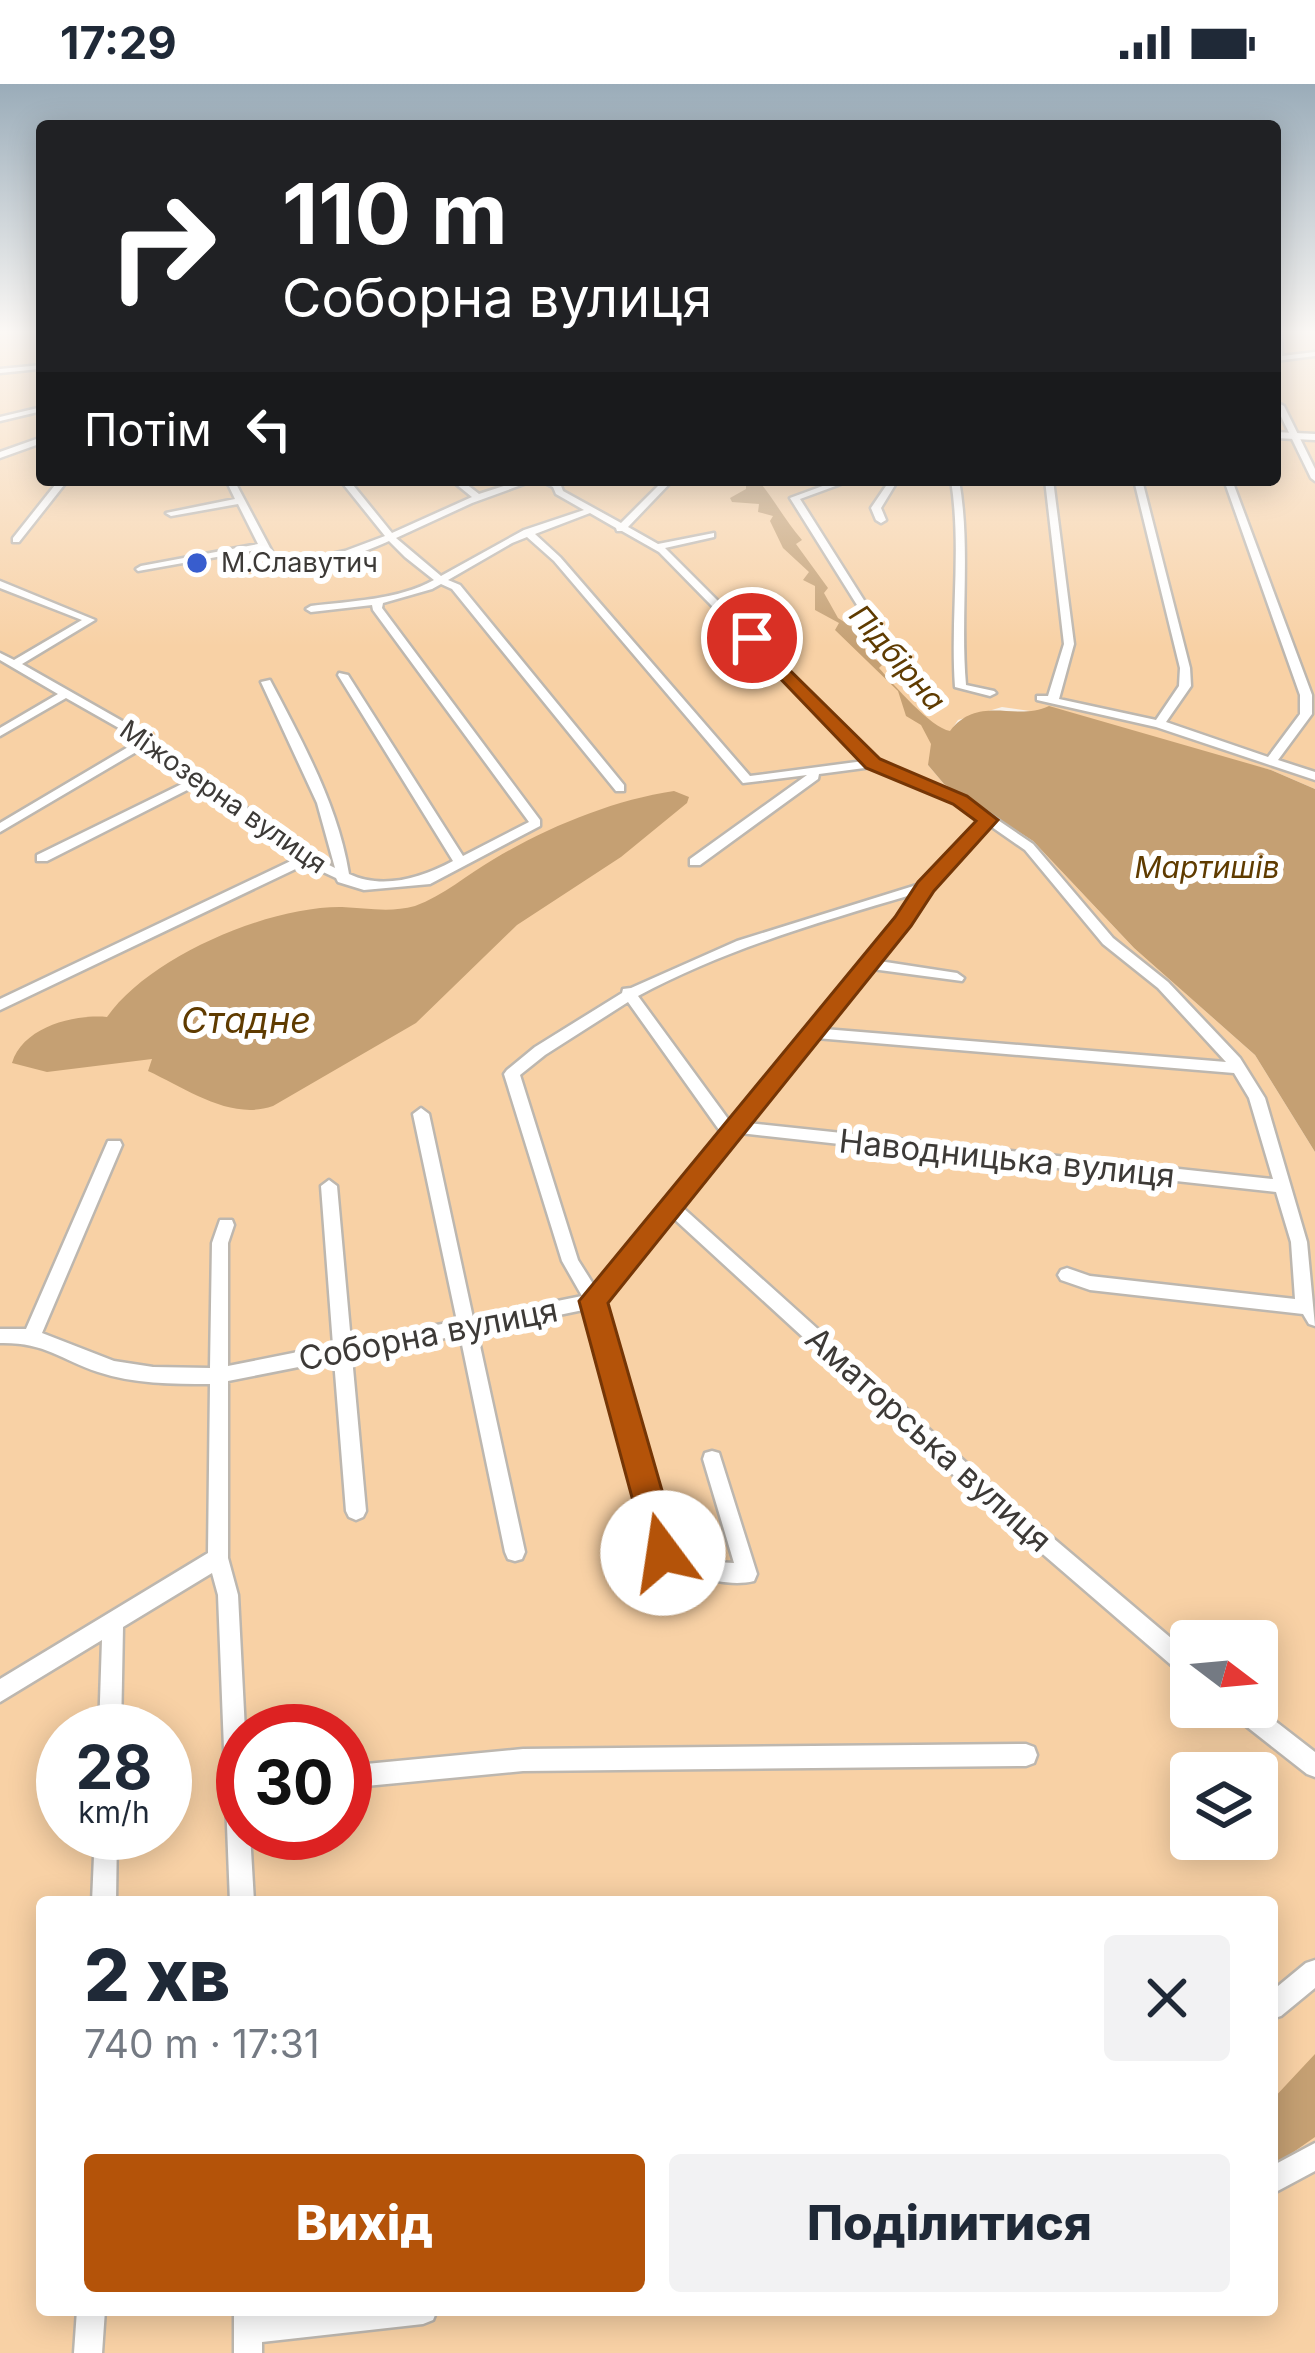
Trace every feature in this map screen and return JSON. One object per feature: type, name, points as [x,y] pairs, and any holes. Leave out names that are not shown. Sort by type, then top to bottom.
[{"type":"street","points":[[1281,436],[1315,437]]},
{"type":"street","points":[[1296,436],[1315,478]]},
{"type":"street","points":[[0,455],[36,442]]},
{"type":"street","points":[[16,540],[59,486]]},
{"type":"street","points":[[233,486],[273,563],[284,567],[393,538],[477,497],[512,486]]},
{"type":"street","points":[[349,486],[410,559],[442,582],[456,586],[620,788]]},
{"type":"street","points":[[463,486],[477,497]]},
{"type":"street","points":[[557,486],[586,512],[655,547],[873,764],[960,800],[1029,847],[1108,941],[1163,985],[1238,1068],[1257,1098],[1299,1242],[1311,1313],[1090,1283],[1067,1275]]},
{"type":"street","points":[[620,529],[663,486]]},
{"type":"street","points":[[830,486],[795,498],[862,605]]},
{"type":"street","points":[[881,520],[876,508],[890,486]]},
{"type":"street","points":[[957,486],[964,562],[956,643],[962,687],[990,693]]},
{"type":"street","points":[[1050,486],[1069,644],[1047,699],[1159,724],[1315,776]]},
{"type":"street","points":[[1140,486],[1185,668],[1185,686],[1159,724]]},
{"type":"street","points":[[1230,486],[1306,695],[1306,714],[1273,760]]},
{"type":"street","points":[[171,513],[241,502]]},
{"type":"street","points":[[311,609],[378,601],[442,582],[527,532],[586,512]]},
{"type":"street","points":[[527,532],[572,575],[748,780],[873,764]]},
{"type":"street","points":[[655,547],[711,535]]},
{"type":"street","points":[[140,568],[264,546]]},
{"type":"street","points":[[0,584],[90,620],[6,660]]},
{"type":"street","points":[[343,674],[461,862],[536,823],[377,608],[378,601]]},
{"type":"street","name":"Міжозерна вулиця","points":[[6,660],[148,740],[306,859],[343,878],[389,887],[425,881],[461,862]]},
{"type":"street","points":[[266,682],[319,804],[338,833],[343,878]]},
{"type":"street","points":[[0,733],[67,693]]},
{"type":"street","points":[[0,828],[148,740]]},
{"type":"street","points":[[695,862],[820,772]]},
{"type":"street","points":[[42,858],[202,778]]},
{"type":"street","name":"Соборна вулиця","points":[[34,1333],[109,1368],[155,1376],[218,1376],[593,1301],[869,964],[925,887],[988,820]]},
{"type":"street","points":[[0,1005],[306,859]]},
{"type":"street","points":[[712,1459],[747,1574],[715,1571],[663,1553],[593,1301],[569,1261],[512,1074],[628,992],[728,945],[925,887]]},
{"type":"street","points":[[869,964],[957,978]]},
{"type":"street","points":[[628,992],[733,1131]]},
{"type":"street","points":[[813,1033],[1238,1068]]},
{"type":"street","points":[[421,1114],[515,1552]]},
{"type":"street","name":"Наводницька вулиця","points":[[733,1131],[1280,1186]]},
{"type":"street","points":[[0,1336],[34,1333],[114,1145]]},
{"type":"street","points":[[329,1186],[356,1511]]},
{"type":"street","name":"Аматорська вулиця","points":[[670,1205],[993,1499],[1170,1651]]},
{"type":"street","points":[[226,1226],[220,1243],[218,1558],[228,1595],[234,1704]]},
{"type":"street","points":[[0,1691],[218,1558]]},
{"type":"street","points":[[111,1704],[113,1622]]},
{"type":"street","points":[[1267,1728],[1315,1766]]},
{"type":"street","points":[[372,1774],[523,1760],[1026,1755]]},
{"type":"street","points":[[104,1896],[105,1860]]},
{"type":"street","points":[[241,1860],[242,1896]]},
{"type":"street","points":[[1278,2002],[1315,1972]]},
{"type":"street","points":[[1278,2178],[1315,2156]]},
{"type":"street","points":[[88,2353],[91,2316]]},
{"type":"street","points":[[248,2331],[373,2316]]},
{"type":"shaded area","points":[[0,435],[36,435],[36,486],[1281,486],[1281,435],[1315,435],[1315,789],[1271,770],[1002,707],[958,720],[928,765],[944,784],[1033,841],[1134,948],[1255,1055],[1315,1152],[1315,2353],[0,2353]]},
{"type":"water","name":"Мартишів","points":[[762,486],[802,540],[796,544],[828,588],[824,593],[838,618],[862,633],[866,654],[883,664],[879,668],[893,684],[942,728],[950,731],[961,720],[985,711],[1049,706],[1271,770],[1315,789],[1315,1152],[1255,1055],[1134,948],[1033,841],[944,784],[928,765],[931,744],[921,725],[906,716],[898,691],[835,630],[839,623],[815,610],[815,586],[803,580],[809,572],[783,548],[770,521],[773,516],[758,512],[759,504],[732,502],[730,498]]},
{"type":"water","name":"Стадне","points":[[674,791],[689,797],[687,803],[621,857],[517,925],[416,1023],[273,1106],[241,1109],[209,1101],[148,1071],[152,1059],[47,1072],[12,1063],[38,1032],[65,1021],[107,1017],[151,974],[212,939],[312,909],[415,906],[559,826],[604,808]]},
{"type":"water","points":[[1315,2054],[1315,2137],[1278,2163],[1278,2094]]},
{"type":"place","name":"М.Славутич","points":[[197,563]]},
{"type":"route","points":[[663,1553],[593,1301],[904,921],[925,887],[988,820],[960,800],[873,764],[752,638]]},
{"type":"water label","name":"Підбірна","points":[[897,658]]}]
